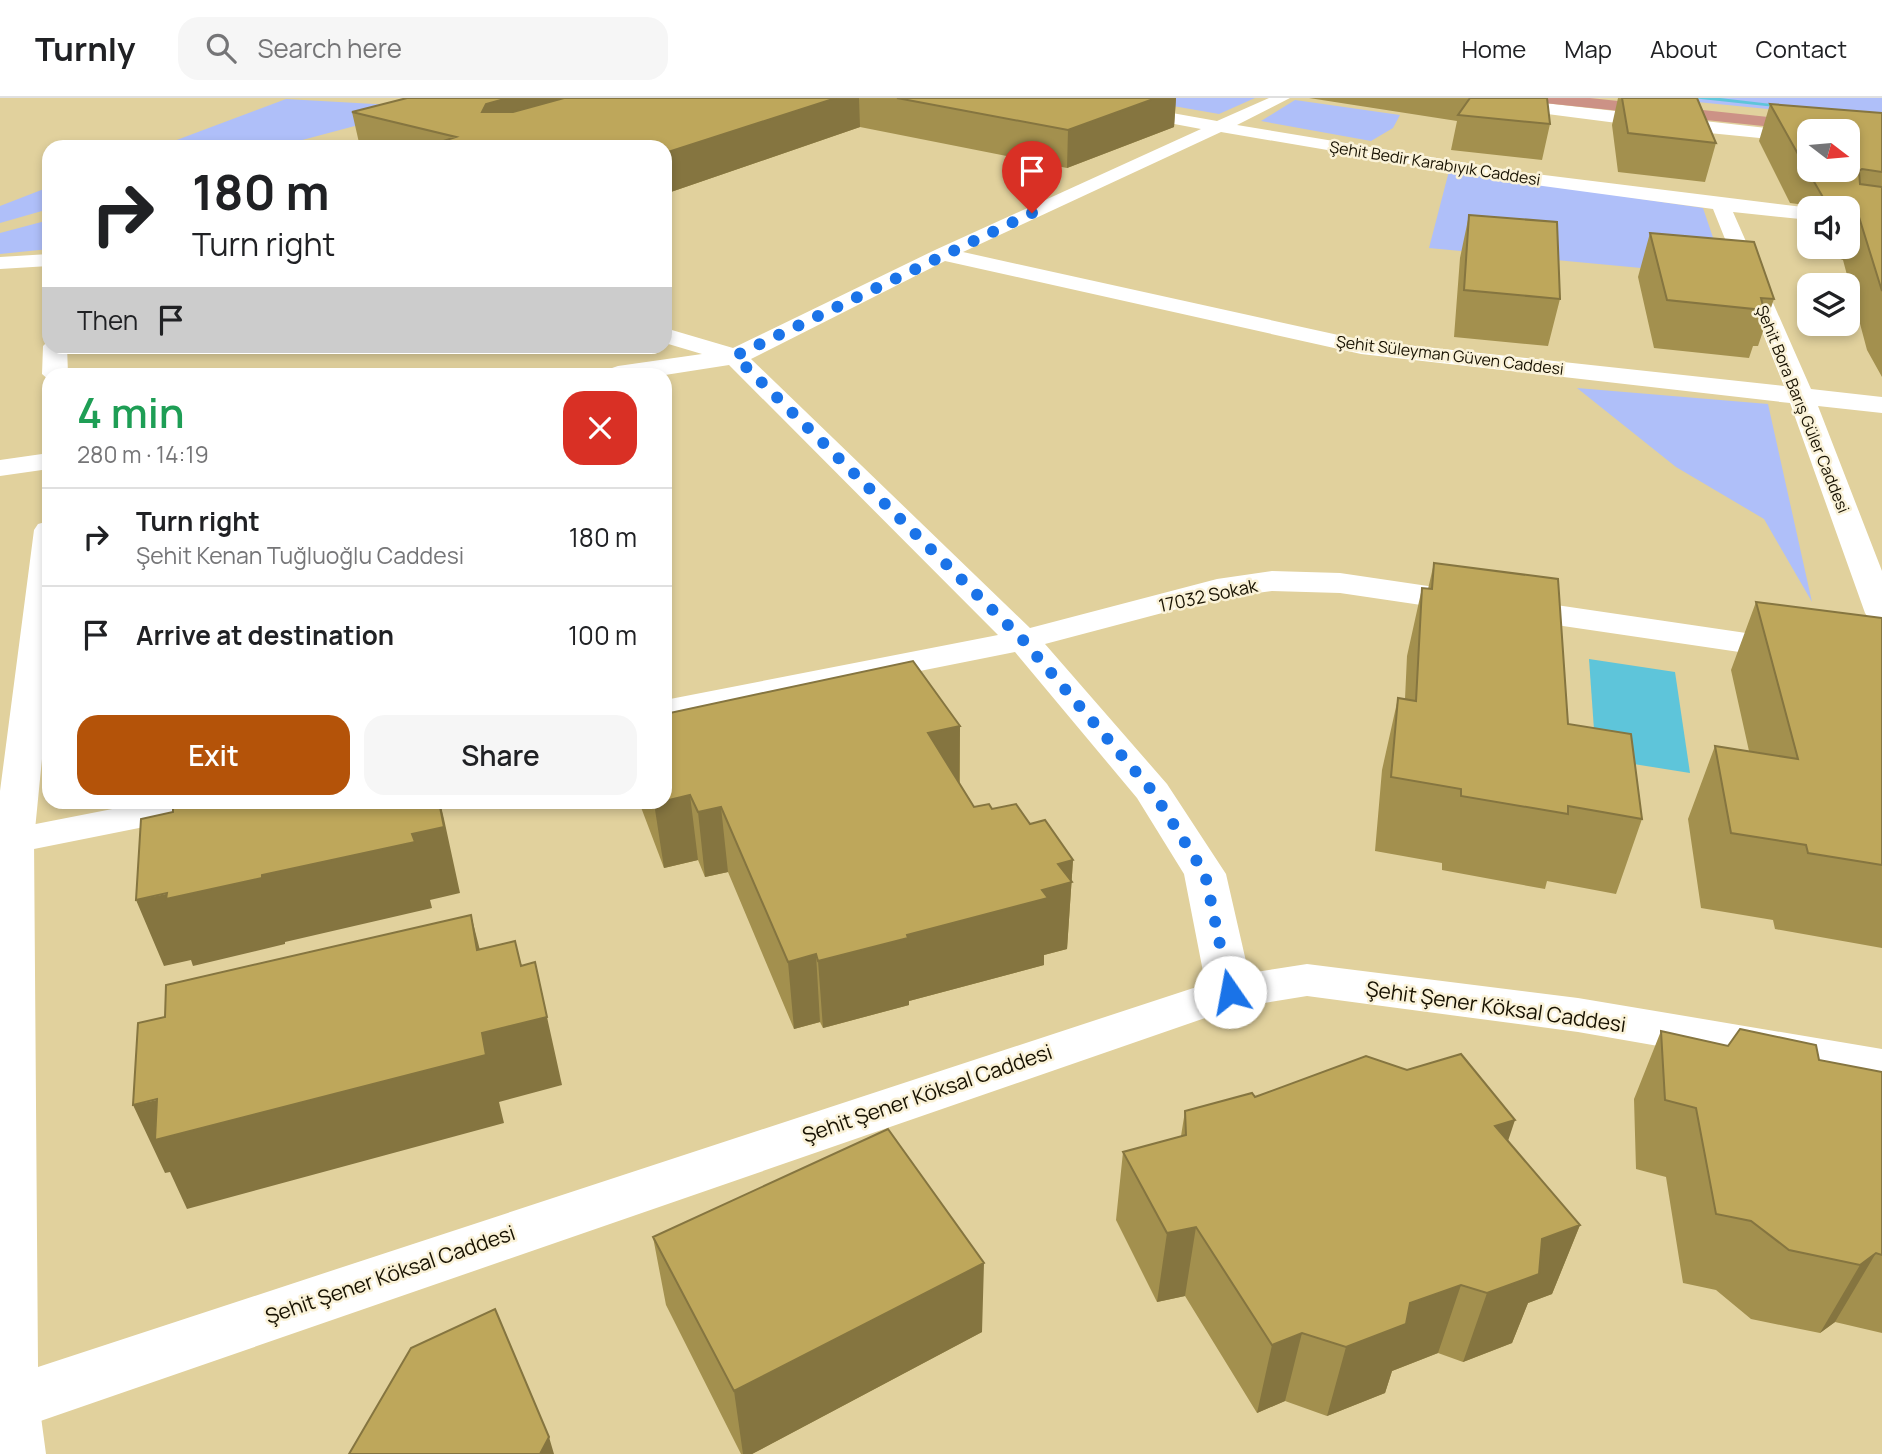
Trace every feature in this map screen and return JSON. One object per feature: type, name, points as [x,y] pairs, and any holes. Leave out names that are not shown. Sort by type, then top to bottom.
[{"type":"highway","points":[[1544,98],[1882,134]]},
{"type":"highway","points":[[1635,98],[1882,122]]},
{"type":"street","name":"Şehit Bedir Karabıyık Caddesi","points":[[1062,98],[1408,161],[1721,206],[1797,213]]},
{"type":"street","points":[[657,368],[735,356],[942,254],[1282,98]]},
{"type":"street","points":[[1462,98],[1648,122],[1797,137]]},
{"type":"street","points":[[1860,142],[1882,144]]},
{"type":"street","name":"Şehit Bora Barış Güler Caddesi","points":[[1721,206],[1801,396],[1882,613]]},
{"type":"street","name":"Şehit Süleyman Güven Caddesi","points":[[942,254],[1362,346],[1882,405]]},
{"type":"street","points":[[0,263],[42,260]]},
{"type":"street","points":[[672,337],[735,356],[1023,640],[1153,792],[1205,874],[1230,992]]},
{"type":"street","points":[[0,468],[42,462]]},
{"type":"street","name":"17032 Sokak","points":[[672,710],[1023,640],[1217,589],[1272,582],[1340,583],[1882,663]]},
{"type":"street","points":[[8,1421],[6,1145],[14,840],[42,592]]},
{"type":"street","points":[[14,840],[173,809]]},
{"type":"street","name":"Şehit Şener Köksal Caddesi","points":[[8,1421],[1230,992],[1307,981],[1423,994],[1578,1015],[1882,1067]]},
{"type":"shaded area","points":[[460,98],[302,140],[177,140],[286,99],[392,105]]},
{"type":"shaded area","points":[[1127,98],[1255,98],[1219,114]]},
{"type":"shaded area","points":[[1657,98],[1882,98],[1882,119],[1867,119]]},
{"type":"shaded area","points":[[1295,100],[1400,115],[1393,128],[1371,141],[1261,121]]},
{"type":"shaded area","points":[[1449,171],[1703,208],[1726,276],[1429,248]]},
{"type":"shaded area","points":[[42,190],[42,211],[0,223],[0,206]]},
{"type":"shaded area","points":[[42,222],[42,250],[0,254],[0,233]]},
{"type":"shaded area","points":[[1577,388],[1768,404],[1812,602],[1764,519],[1676,467]]},
{"type":"shaded area","points":[[1589,659],[1675,672],[1690,773],[1596,758]]},
{"type":"building","points":[[407,98],[508,98],[486,104],[482,112],[513,112],[564,98],[836,98],[672,151],[672,140],[447,140],[456,137],[352,112]]},
{"type":"building","points":[[897,98],[1156,98],[1068,130]]},
{"type":"building","points":[[1470,98],[1547,98],[1550,124],[1458,115]]},
{"type":"building","points":[[1622,98],[1697,98],[1716,143],[1628,133]]},
{"type":"building","points":[[1770,104],[1882,113],[1882,172],[1860,170],[1860,119],[1797,119],[1797,152]]},
{"type":"building","points":[[1814,182],[1860,182],[1882,187],[1882,291],[1860,220],[1860,196],[1822,196]]},
{"type":"building","points":[[1469,215],[1557,222],[1560,299],[1464,290]]},
{"type":"building","points":[[1650,233],[1754,242],[1774,299],[1761,298],[1764,310],[1667,300]]},
{"type":"building","points":[[1434,563],[1558,579],[1568,724],[1631,734],[1642,819],[1568,806],[1568,814],[1461,796],[1461,789],[1391,777],[1398,698],[1416,701],[1422,588],[1432,589]]},
{"type":"building","points":[[1756,602],[1882,618],[1882,865],[1808,853],[1806,845],[1731,833],[1715,746],[1798,759]]},
{"type":"building","points":[[913,661],[960,726],[928,733],[974,807],[989,804],[992,809],[1016,804],[1030,824],[1045,820],[1073,860],[1058,864],[1072,882],[1042,890],[1048,898],[907,935],[908,938],[818,961],[816,954],[788,962],[721,807],[698,812],[690,795],[672,799],[672,713]]},
{"type":"building","points":[[173,809],[440,809],[444,827],[412,834],[415,842],[166,899],[167,893],[136,900],[141,819],[173,812]]},
{"type":"building","points":[[471,915],[477,950],[515,941],[521,966],[535,962],[547,1017],[482,1033],[486,1055],[155,1140],[157,1099],[133,1105],[138,1023],[165,1017],[166,985]]},
{"type":"building","points":[[1740,1029],[1816,1045],[1819,1060],[1882,1072],[1882,1255],[1876,1253],[1860,1265],[1789,1250],[1751,1221],[1716,1214],[1696,1108],[1665,1100],[1661,1031],[1728,1046]]},
{"type":"building","points":[[1461,1054],[1515,1120],[1495,1126],[1580,1225],[1542,1239],[1539,1274],[1487,1293],[1461,1285],[1410,1303],[1406,1324],[1346,1347],[1302,1333],[1272,1345],[1196,1227],[1167,1233],[1123,1152],[1186,1135],[1185,1111],[1252,1093],[1255,1097],[1366,1056],[1407,1070]]},
{"type":"building","points":[[888,1129],[984,1263],[734,1391],[653,1237]]},
{"type":"building","points":[[495,1309],[549,1437],[540,1454],[349,1454],[411,1348]]},
{"type":"waterway","points":[[1696,98],[1793,107]]},
{"type":"route","points":[[1032,213],[942,254],[735,356],[1023,640],[1153,792],[1205,874],[1230,992]]}]
